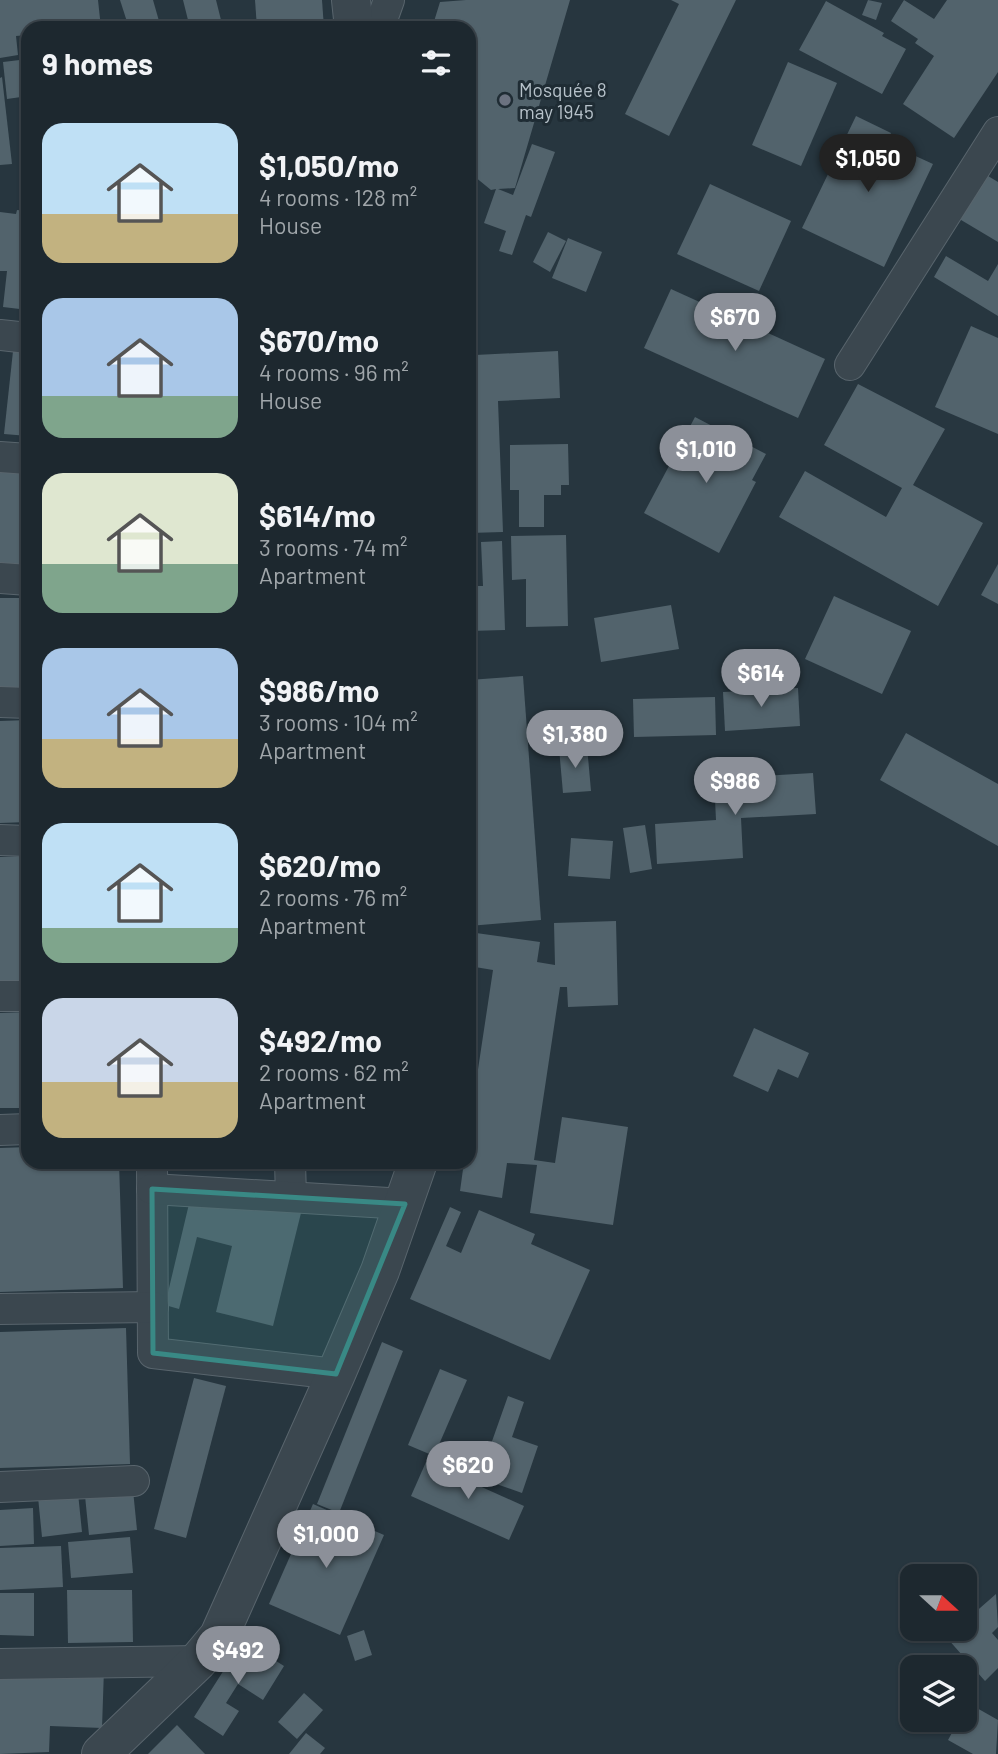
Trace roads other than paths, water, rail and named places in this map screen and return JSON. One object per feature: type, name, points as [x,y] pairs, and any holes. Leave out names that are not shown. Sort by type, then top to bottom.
[{"type":"street","points":[[351,0],[353,21]]},
{"type":"street","points":[[382,21],[389,0]]},
{"type":"street","points":[[850,365],[998,132]]},
{"type":"street","points":[[0,335],[21,337]]},
{"type":"street","points":[[0,457],[21,458]]},
{"type":"street","points":[[0,578],[21,580]]},
{"type":"street","points":[[0,702],[21,703]]},
{"type":"street","points":[[0,840],[21,841]]},
{"type":"street","points":[[0,996],[21,996]]},
{"type":"street","points":[[0,1130],[21,1129]]},
{"type":"street","points":[[290,1169],[291,1197]]},
{"type":"street","points":[[101,1754],[198,1661],[219,1636],[336,1374],[405,1204],[416,1169]]},
{"type":"street","points":[[336,1374],[153,1353],[152,1175],[291,1197],[405,1204]]},
{"type":"street","points":[[0,1309],[153,1307]]},
{"type":"street","points":[[0,1487],[134,1481]]},
{"type":"street","points":[[0,1664],[198,1661]]},
{"type":"place","name":"Mosquée 8 may 1945","points":[[505,100]]}]
